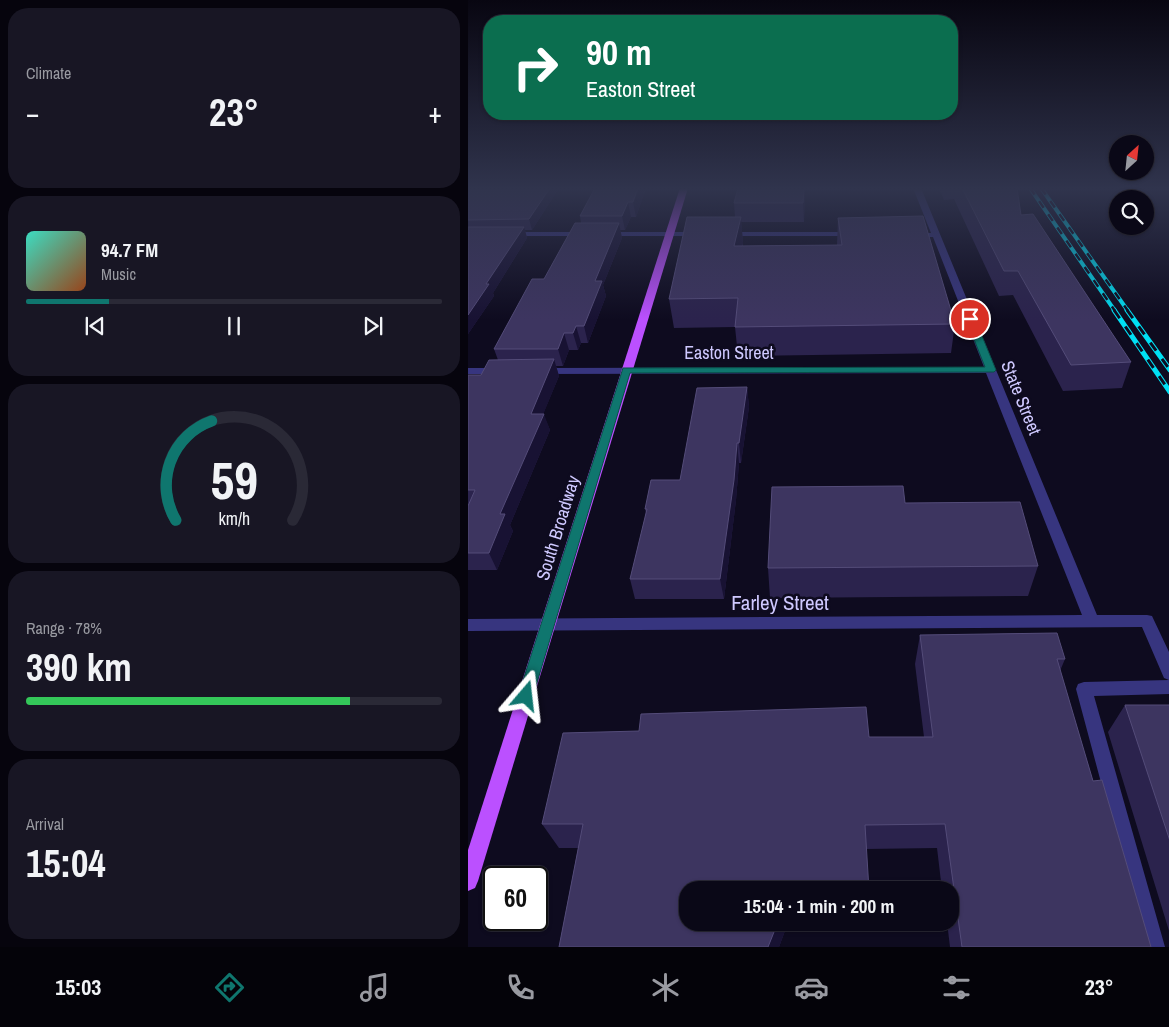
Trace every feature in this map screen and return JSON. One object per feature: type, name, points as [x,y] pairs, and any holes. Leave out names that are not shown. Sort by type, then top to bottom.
[{"type":"main road","name":"South Broadway","points":[[468,881],[669,234]]},
{"type":"street","name":"State Street","points":[[935,232],[1092,622]]},
{"type":"street","points":[[497,234],[706,234]]},
{"type":"street","points":[[716,234],[866,234]]},
{"type":"street","points":[[906,235],[936,235]]},
{"type":"street","name":"Easton Street","points":[[526,371],[991,370]]},
{"type":"street","points":[[468,372],[506,371]]},
{"type":"street","name":"Farley Street","points":[[468,625],[1147,621],[1170,674]]},
{"type":"street","points":[[1155,947],[1084,689],[1170,687]]},
{"type":"building","points":[[468,232],[521,232],[486,284],[489,284],[468,315]]},
{"type":"building","points":[[570,232],[615,232],[595,281],[602,281],[584,326],[576,326],[573,333],[564,333],[558,349],[494,349],[532,279],[544,279]]},
{"type":"building","points":[[684,232],[737,232],[734,246],[842,245],[840,232],[928,232],[955,324],[735,327],[738,298],[669,299]]},
{"type":"building","points":[[984,232],[1045,232],[1131,362],[1071,365],[1018,271],[1004,271]]},
{"type":"building","points":[[554,359],[531,414],[544,414],[500,514],[505,514],[489,553],[468,553],[468,506],[475,490],[468,490],[468,375],[481,375],[489,360]]},
{"type":"building","points":[[747,387],[739,443],[737,443],[734,480],[720,579],[630,579],[647,509],[645,509],[651,480],[680,480],[697,388]]},
{"type":"building","points":[[903,486],[905,503],[1020,502],[1038,566],[768,568],[772,487]]},
{"type":"building","points":[[1057,633],[1065,659],[1057,659],[1093,781],[1102,780],[1151,947],[962,947],[959,925],[959,881],[953,881],[945,824],[865,825],[868,881],[679,881],[679,931],[774,931],[768,947],[559,947],[583,824],[542,824],[563,733],[639,731],[641,714],[866,707],[869,737],[933,737],[920,635]]},
{"type":"building","points":[[1125,705],[1170,705],[1170,841]]},
{"type":"railway","points":[[1061,232],[1115,311]]},
{"type":"railway","points":[[1072,232],[1128,311]]},
{"type":"railway","points":[[1114,310],[1170,392]]},
{"type":"railway","points":[[1127,310],[1170,370]]},
{"type":"route","points":[[526,696],[626,370],[991,370],[970,319]]}]
